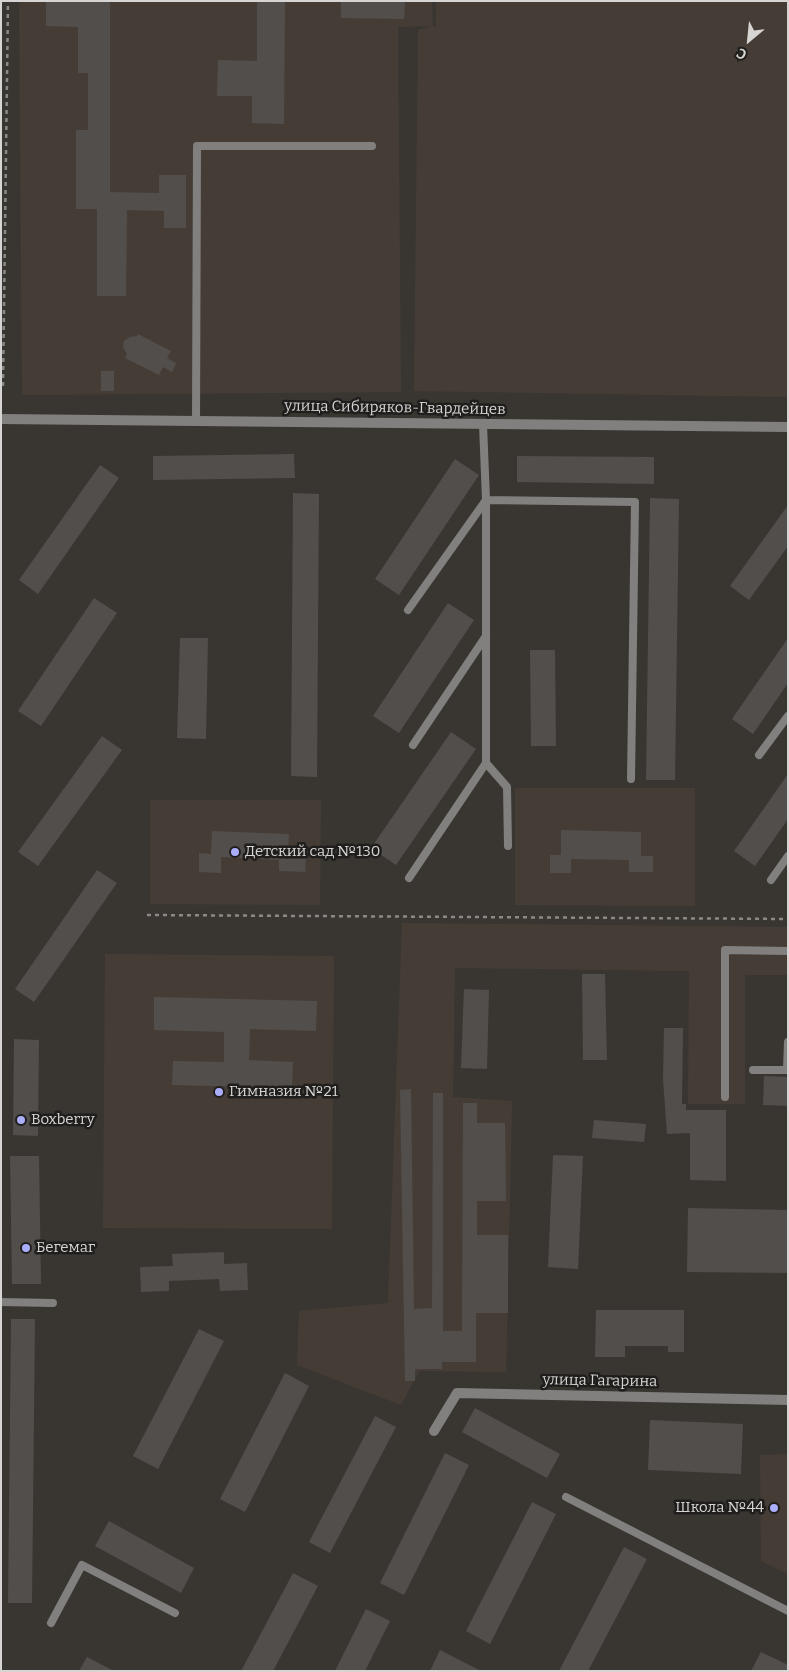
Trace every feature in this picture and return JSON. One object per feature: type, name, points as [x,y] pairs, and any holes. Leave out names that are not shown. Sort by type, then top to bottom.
[{"type":"street","name":"улица Сибиряков-Гвардейцев","points":[[1,419],[788,427]]},
{"type":"street","name":"улица Гагарина","points":[[434,1432],[457,1393],[788,1400]]},
{"type":"lane","points":[[196,422],[197,146],[372,146]]},
{"type":"lane","points":[[409,878],[486,763],[486,500],[483,424]]},
{"type":"lane","points":[[408,610],[486,500]]},
{"type":"lane","points":[[486,500],[635,502],[631,779]]},
{"type":"lane","points":[[413,745],[486,636]]},
{"type":"lane","points":[[759,755],[788,716]]},
{"type":"lane","points":[[486,763],[507,787],[508,846]]},
{"type":"lane","points":[[770,880],[788,856]]},
{"type":"lane","points":[[725,1096],[725,950],[788,950]]},
{"type":"lane","points":[[753,1070],[787,1070],[788,1042]]},
{"type":"lane","points":[[1,1302],[53,1303]]},
{"type":"lane","points":[[566,1497],[788,1611]]},
{"type":"lane","points":[[51,1623],[82,1564],[175,1613]]},
{"type":"path","points":[[3,386],[8,1]]},
{"type":"path","points":[[146,915],[788,919]]},
{"type":"shaded area","points":[[19,1],[432,1],[433,27],[436,26],[436,1],[788,1],[788,397],[414,391],[418,30],[432,26],[398,27],[401,392],[22,395]]},
{"type":"shaded area","points":[[515,788],[695,788],[695,906],[515,905]]},
{"type":"shaded area","name":"Детский сад №130","points":[[150,800],[321,800],[320,905],[150,904]]},
{"type":"shaded area","points":[[402,923],[788,927],[788,975],[745,975],[745,1104],[688,1104],[689,971],[455,968],[453,1097],[512,1101],[506,1372],[419,1371],[401,1405],[297,1365],[299,1311],[388,1303]]},
{"type":"shaded area","name":"Гимназия №21","points":[[105,954],[334,956],[332,1229],[103,1228]]},
{"type":"shaded area","name":"Школа №44","points":[[788,1454],[788,1574],[761,1561],[760,1455]]},
{"type":"building","points":[[46,1],[110,1],[110,192],[159,193],[159,175],[186,175],[186,228],[164,228],[164,211],[127,210],[126,296],[97,296],[97,209],[76,209],[76,130],[88,130],[88,73],[78,73],[78,27],[46,26]]},
{"type":"building","points":[[257,1],[285,1],[284,124],[252,123],[252,96],[217,96],[218,60],[257,61]]},
{"type":"building","points":[[341,1],[405,1],[404,19],[341,18]]},
{"type":"building","points":[[138,334],[171,351],[167,358],[176,363],[172,372],[163,367],[159,375],[125,358],[127,354],[123,347],[124,341]]},
{"type":"building","points":[[101,371],[114,371],[114,391],[101,391]]},
{"type":"building","points":[[294,454],[295,478],[153,480],[153,456]]},
{"type":"building","points":[[517,456],[654,457],[654,484],[517,482]]},
{"type":"building","points":[[455,459],[479,475],[399,595],[375,579]]},
{"type":"building","points":[[100,465],[119,478],[38,594],[19,580]]},
{"type":"building","points":[[293,493],[319,494],[317,777],[291,776]]},
{"type":"building","points":[[650,498],[679,499],[675,780],[646,780]]},
{"type":"building","points":[[788,505],[788,546],[749,600],[730,586]]},
{"type":"building","points":[[94,598],[117,613],[41,726],[18,711]]},
{"type":"building","points":[[448,603],[474,620],[399,733],[373,716]]},
{"type":"building","points":[[180,638],[208,638],[206,739],[177,738]]},
{"type":"building","points":[[788,638],[788,683],[753,734],[732,719]]},
{"type":"building","points":[[530,650],[555,650],[556,746],[531,746]]},
{"type":"building","points":[[451,732],[476,749],[396,865],[371,848]]},
{"type":"building","points":[[102,736],[122,750],[38,866],[18,852]]},
{"type":"building","points":[[788,774],[788,819],[755,866],[734,851]]},
{"type":"building","points":[[561,830],[641,832],[641,856],[653,856],[653,872],[629,872],[629,860],[571,859],[571,873],[550,873],[550,855],[561,855]]},
{"type":"building","points":[[212,831],[289,834],[288,854],[306,855],[305,872],[279,871],[279,860],[221,857],[221,873],[199,872],[199,853],[211,854]]},
{"type":"building","points":[[97,870],[117,883],[34,1002],[15,989]]},
{"type":"building","points":[[582,974],[605,974],[607,1060],[583,1060]]},
{"type":"building","points":[[464,989],[489,990],[487,1069],[461,1068]]},
{"type":"building","points":[[154,997],[317,1001],[316,1031],[250,1029],[249,1060],[293,1062],[292,1088],[172,1085],[173,1061],[224,1062],[224,1032],[154,1030]]},
{"type":"building","points":[[664,1028],[683,1028],[682,1104],[686,1104],[686,1110],[726,1110],[726,1181],[690,1180],[690,1133],[667,1134],[663,1079]]},
{"type":"building","points":[[14,1039],[39,1040],[38,1136],[13,1135]]},
{"type":"building","points":[[764,1076],[788,1077],[788,1106],[763,1105]]},
{"type":"building","points":[[411,1089],[414,1309],[432,1308],[433,1093],[443,1093],[443,1331],[462,1331],[463,1103],[477,1103],[477,1123],[505,1123],[506,1201],[477,1201],[477,1235],[508,1235],[508,1313],[476,1313],[476,1362],[442,1362],[442,1369],[415,1369],[415,1381],[405,1381],[400,1090]]},
{"type":"building","points":[[594,1120],[646,1124],[644,1142],[592,1138]]},
{"type":"building","points":[[553,1155],[583,1156],[578,1269],[548,1267]]},
{"type":"building","points":[[10,1156],[39,1156],[41,1284],[12,1284]]},
{"type":"building","points":[[688,1208],[788,1210],[788,1273],[687,1272]]},
{"type":"building","points":[[224,1252],[224,1264],[247,1263],[248,1290],[220,1291],[219,1279],[169,1281],[169,1291],[141,1292],[140,1267],[173,1266],[172,1254]]},
{"type":"building","points":[[596,1310],[684,1310],[684,1352],[668,1352],[668,1346],[625,1346],[625,1357],[595,1357]]},
{"type":"building","points":[[11,1319],[35,1319],[32,1603],[8,1603]]},
{"type":"building","points":[[199,1329],[224,1341],[158,1469],[133,1456]]},
{"type":"building","points":[[285,1373],[309,1386],[245,1512],[220,1499]]},
{"type":"building","points":[[475,1408],[560,1454],[547,1478],[462,1432]]},
{"type":"building","points":[[375,1416],[396,1427],[330,1553],[309,1542]]},
{"type":"building","points":[[650,1420],[743,1424],[741,1474],[648,1470]]},
{"type":"building","points":[[445,1453],[469,1465],[404,1595],[380,1583]]},
{"type":"building","points":[[532,1502],[556,1514],[490,1644],[466,1631]]},
{"type":"building","points":[[109,1521],[194,1568],[181,1593],[95,1546]]},
{"type":"building","points":[[624,1547],[647,1559],[588,1671],[559,1671]]},
{"type":"building","points":[[293,1573],[318,1586],[273,1671],[241,1671]]},
{"type":"building","points":[[366,1609],[390,1621],[365,1671],[335,1671]]},
{"type":"building","points":[[440,1650],[481,1671],[430,1671]]},
{"type":"building","points":[[761,1652],[788,1665],[788,1671],[751,1671]]},
{"type":"building","points":[[87,1657],[114,1671],[79,1671]]},
{"type":"place","name":"Детский сад №130","points":[[235,852]]},
{"type":"place","name":"Гимназия №21","points":[[219,1092]]},
{"type":"place","name":"Boxberry","points":[[21,1120]]},
{"type":"place","name":"Бегемаг","points":[[26,1248]]},
{"type":"place","name":"Школа №44","points":[[774,1508]]}]
